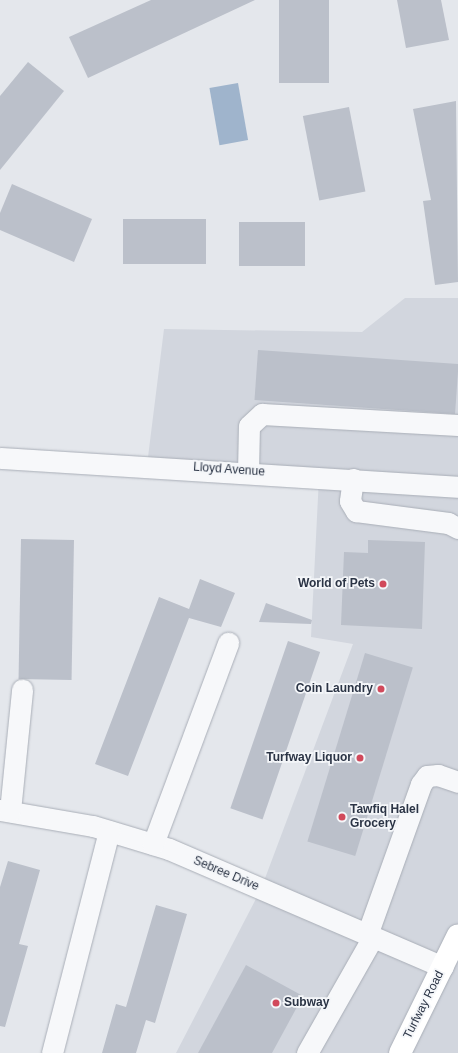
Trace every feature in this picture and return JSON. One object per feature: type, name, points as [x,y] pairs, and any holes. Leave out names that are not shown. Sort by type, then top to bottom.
[{"type":"main road","name":"Turfway Road","points":[[400,1053],[444,968],[458,935]]},
{"type":"street","points":[[248,472],[249,426],[262,414],[458,425]]},
{"type":"street","name":"Lloyd Avenue","points":[[0,458],[248,472],[458,487]]},
{"type":"street","points":[[353,479],[350,501],[356,511],[448,523],[458,528]]},
{"type":"street","points":[[152,844],[228,643]]},
{"type":"street","points":[[5,811],[22,690]]},
{"type":"street","points":[[306,1053],[370,936],[421,784],[427,776],[438,775],[458,782]]},
{"type":"street","name":"Sebree Drive","points":[[5,811],[53,817],[109,831],[152,844],[444,968]]},
{"type":"street","points":[[52,1053],[109,831]]},
{"type":"shaded area","points":[[405,298],[458,298],[458,1053],[176,1053],[261,889],[353,644],[311,637],[319,477],[147,465],[164,329],[362,332]]},
{"type":"water","points":[[238,83],[248,140],[220,145],[209,88]]},
{"type":"building","points":[[151,0],[255,0],[88,78],[69,37]]},
{"type":"building","points":[[279,0],[329,0],[329,83],[279,83]]},
{"type":"building","points":[[397,0],[441,0],[449,40],[406,48]]},
{"type":"building","points":[[28,62],[64,91],[0,170],[0,96]]},
{"type":"building","points":[[456,101],[458,282],[435,285],[423,201],[431,200],[413,109]]},
{"type":"building","points":[[349,107],[365,191],[319,200],[303,116]]},
{"type":"building","points":[[12,184],[92,219],[74,262],[0,230],[0,213]]},
{"type":"building","points":[[123,219],[206,219],[206,264],[123,264]]},
{"type":"building","points":[[239,222],[305,222],[305,266],[239,266]]},
{"type":"building","points":[[258,350],[458,364],[455,414],[255,400]]},
{"type":"building","points":[[21,539],[74,540],[72,680],[19,679]]},
{"type":"building","points":[[368,540],[425,542],[422,629],[341,625],[344,552],[368,553]]},
{"type":"building","points":[[200,579],[235,593],[221,627],[189,618],[128,776],[95,764],[159,597],[189,609]]},
{"type":"building","points":[[266,603],[312,620],[311,624],[259,622]]},
{"type":"building","points":[[288,641],[320,652],[263,819],[230,808]]},
{"type":"building","points":[[365,653],[413,668],[355,856],[307,841]]},
{"type":"building","points":[[8,861],[40,870],[19,944],[28,946],[5,1027],[0,1026],[0,887]]},
{"type":"building","points":[[156,905],[187,914],[155,1023],[146,1020],[136,1053],[102,1053],[116,1004],[126,1007]]},
{"type":"building","points":[[246,965],[303,996],[272,1053],[198,1053]]},
{"type":"place","name":"World of Pets","points":[[383,584]]},
{"type":"place","name":"Coin Laundry","points":[[381,689]]},
{"type":"place","name":"Turfway Liquor","points":[[360,758]]},
{"type":"place","name":"Tawfiq Halel Grocery","points":[[342,817]]},
{"type":"place","name":"Subway","points":[[276,1003]]}]
